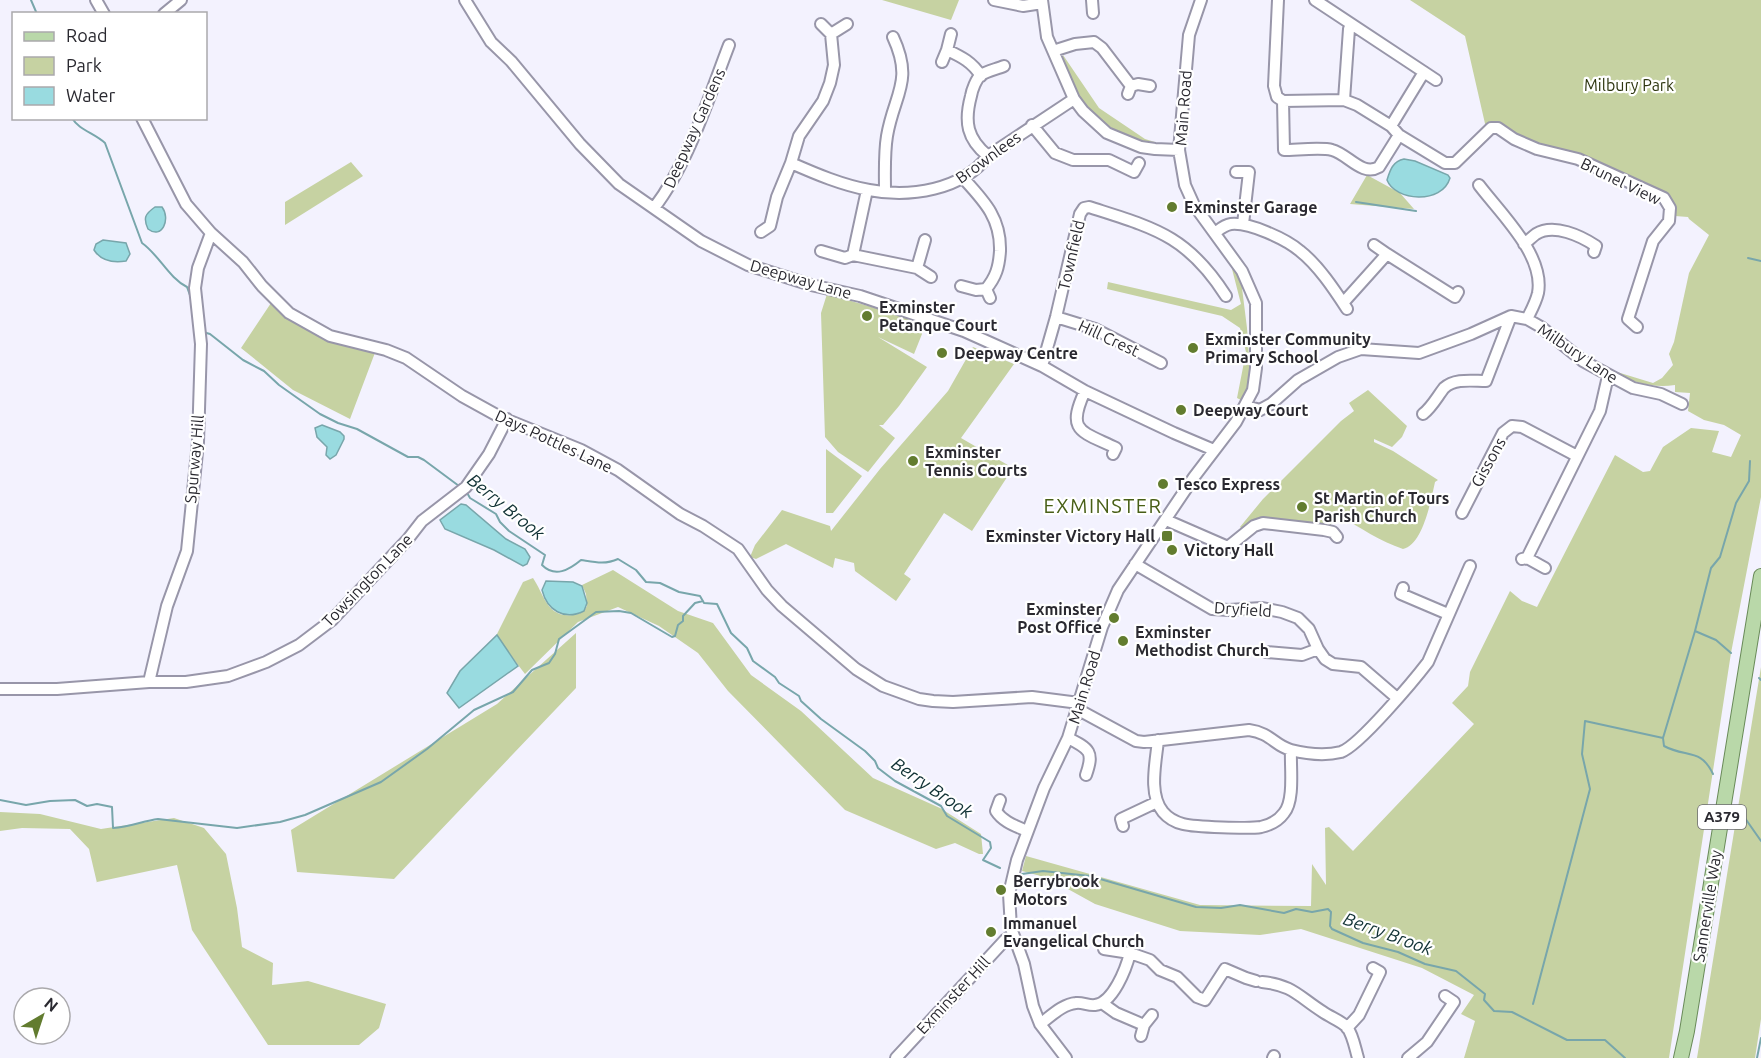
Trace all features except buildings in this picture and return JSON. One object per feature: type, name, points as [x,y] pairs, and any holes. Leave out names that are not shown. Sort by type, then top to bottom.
[{"type":"main road","name":"Sannerville Way","points":[[1681,1058],[1761,576]]},
{"type":"street","points":[[166,12],[181,0]]},
{"type":"street","name":"Deepway Lane","points":[[465,0],[491,42],[517,68],[580,144],[619,184],[701,241],[748,265],[811,285],[860,296],[973,335],[1042,366],[1085,391],[1174,434],[1214,450]]},
{"type":"street","points":[[994,0],[1013,2],[1023,6],[1042,2],[1045,27],[1053,51],[1074,99],[1094,123],[1107,133],[1141,147],[1179,150]]},
{"type":"street","points":[[1092,0],[1093,14]]},
{"type":"street","name":"Main Road","points":[[1062,1056],[1040,1024],[1033,1006],[1024,964],[1011,928],[1009,894],[1017,860],[1044,788],[1068,738],[1102,627],[1118,590],[1246,406],[1253,390],[1256,368],[1256,303],[1242,271],[1203,220],[1190,197],[1183,176],[1179,150],[1189,35],[1201,0]]},
{"type":"street","points":[[1278,0],[1274,86],[1276,97],[1283,101],[1344,100],[1357,105],[1390,126],[1399,135],[1379,167],[1374,170],[1366,170],[1332,150],[1284,150],[1283,101]]},
{"type":"street","points":[[1315,0],[1436,80]]},
{"type":"street","points":[[783,229],[766,229],[799,136],[823,101],[834,65],[831,34],[821,24]]},
{"type":"street","points":[[831,34],[847,24]]},
{"type":"street","points":[[1344,100],[1351,24]]},
{"type":"street","points":[[942,62],[951,34]]},
{"type":"street","points":[[885,192],[887,134],[902,87],[904,70],[904,50],[893,37]]},
{"type":"street","points":[[1053,51],[1075,44],[1094,42],[1102,48],[1129,90],[1138,84],[1150,86]]},
{"type":"street","name":"Deepway Gardens","points":[[654,208],[665,193],[697,127],[729,45]]},
{"type":"street","points":[[947,50],[971,63],[981,76]]},
{"type":"street","points":[[988,156],[977,147],[969,133],[966,112],[973,89],[981,76],[1004,66]]},
{"type":"street","points":[[1390,126],[1424,72]]},
{"type":"street","name":"Brownlees","points":[[791,163],[867,190],[906,193],[937,189],[963,178],[981,166],[988,156],[1074,99]]},
{"type":"street","name":"Days Pottles Lane","points":[[143,120],[186,204],[211,233],[243,262],[289,314],[330,336],[386,350],[406,358],[462,396],[609,465],[680,514],[703,525],[738,549],[767,590],[782,606],[856,669],[883,686],[919,699],[933,701],[953,702],[1032,697],[1078,706]]},
{"type":"street","points":[[1032,125],[1055,153],[1073,160],[1109,160],[1134,171]]},
{"type":"street","name":"Brunel View","points":[[1399,135],[1450,164],[1455,163],[1491,128],[1498,128],[1514,139],[1578,159],[1664,198],[1668,203],[1669,221],[1653,242],[1628,323]]},
{"type":"street","points":[[1236,171],[1249,172],[1243,224]]},
{"type":"street","points":[[961,286],[988,294],[999,263],[998,225],[982,199],[963,178]]},
{"type":"street","points":[[1479,185],[1534,260],[1538,292],[1527,320]]},
{"type":"street","points":[[854,255],[867,190]]},
{"type":"street","name":"Townfield","points":[[1042,366],[1080,214],[1084,208],[1089,207],[1145,225],[1177,241],[1197,258],[1226,296]]},
{"type":"street","points":[[1215,233],[1228,224],[1243,224],[1299,250],[1313,264],[1345,306],[1387,254]]},
{"type":"street","points":[[1524,244],[1537,233],[1557,230],[1597,245]]},
{"type":"street","name":"Spurway Hill","points":[[148,682],[167,606],[187,551],[198,442],[201,344],[195,288],[198,268],[211,233]]},
{"type":"street","points":[[917,267],[925,240]]},
{"type":"street","points":[[1374,245],[1455,297]]},
{"type":"street","points":[[821,251],[845,258],[854,255],[917,267],[931,277]]},
{"type":"street","points":[[1246,406],[1260,410],[1298,380],[1338,357],[1362,349],[1419,353],[1511,316]]},
{"type":"street","points":[[1423,414],[1429,410],[1446,387],[1456,382],[1486,381],[1511,316]]},
{"type":"street","name":"Milbury Lane","points":[[1511,316],[1541,327],[1583,361],[1608,376],[1633,388],[1661,394],[1682,404]]},
{"type":"street","name":"Hill Crest","points":[[1056,317],[1095,329],[1161,363]]},
{"type":"street","points":[[1545,568],[1525,558],[1600,411],[1608,376]]},
{"type":"street","points":[[1085,391],[1075,415],[1077,425],[1085,433],[1116,448]]},
{"type":"street","name":"Towsington Lane","points":[[0,689],[57,689],[148,682],[186,682],[228,676],[266,662],[299,645],[332,620],[422,521],[463,490],[489,454],[507,419]]},
{"type":"street","name":"Gissons","points":[[1462,513],[1503,433],[1512,426],[1522,427],[1577,456]]},
{"type":"street","points":[[1166,520],[1228,547],[1254,526],[1263,524],[1300,529],[1317,528],[1333,532],[1336,537]]},
{"type":"street","name":"Dryfield","points":[[1135,564],[1212,609],[1262,608],[1298,618],[1310,629],[1318,650]]},
{"type":"street","points":[[1078,706],[1129,739],[1144,742],[1250,730],[1260,731],[1284,748],[1291,750],[1329,754],[1343,751],[1353,745],[1428,662],[1470,566]]},
{"type":"street","points":[[1401,594],[1448,614]]},
{"type":"street","points":[[1266,652],[1302,656],[1318,650],[1325,659],[1333,664],[1361,667],[1397,698]]},
{"type":"street","points":[[1068,738],[1090,752],[1092,758],[1086,775]]},
{"type":"street","points":[[1158,740],[1154,784],[1157,802],[1172,820],[1185,825],[1260,827],[1276,821],[1286,812],[1290,802],[1291,750]]},
{"type":"street","points":[[1121,820],[1157,802]]},
{"type":"street","points":[[995,807],[1002,818],[1027,831]]},
{"type":"street","name":"Exminster Hill","points":[[896,1058],[1005,939],[1013,935]]},
{"type":"street","points":[[1104,949],[1130,953],[1150,960],[1160,970],[1177,978],[1197,997],[1210,1003],[1222,965],[1246,978],[1288,988],[1347,1028],[1358,1058]]},
{"type":"street","points":[[1040,1024],[1066,1006],[1078,1002],[1093,1006],[1102,1003],[1122,978],[1130,953]]},
{"type":"street","points":[[1347,1028],[1359,1015],[1381,972]]},
{"type":"street","points":[[1282,1000],[1288,988]]},
{"type":"street","points":[[1408,1058],[1427,1042],[1454,1002],[1444,996]]},
{"type":"street","points":[[1102,1003],[1143,1031],[1152,1014]]},
{"type":"green space","points":[[882,0],[959,0],[951,20]]},
{"type":"green space","name":"Milbury Park","points":[[1410,0],[1761,0],[1761,497],[1731,653],[1669,1058],[1464,1058],[1475,1021],[1461,1014],[1474,995],[1422,968],[1301,929],[1260,935],[1180,931],[1095,904],[1048,878],[1022,871],[1026,856],[1200,905],[1311,906],[1312,864],[1326,885],[1325,828],[1329,827],[1353,851],[1474,724],[1452,703],[1468,686],[1470,672],[1510,591],[1522,601],[1537,607],[1615,455],[1643,472],[1650,471],[1663,447],[1691,428],[1719,431],[1712,452],[1731,457],[1741,435],[1724,425],[1704,420],[1688,411],[1690,393],[1675,392],[1675,385],[1645,384],[1616,375],[1617,372],[1653,383],[1662,378],[1673,365],[1669,354],[1674,342],[1689,273],[1709,235],[1688,217],[1675,216],[1666,195],[1486,128],[1465,36]]},
{"type":"green space","points":[[1063,55],[1099,108],[1145,139],[1155,142],[1121,135],[1096,117],[1076,92],[1060,62]]},
{"type":"green space","points":[[351,162],[363,176],[285,225],[285,202]]},
{"type":"green space","points":[[1367,175],[1400,193],[1414,209],[1350,204]]},
{"type":"green space","points":[[1232,269],[1240,272],[1247,328],[1251,386],[1243,401],[1237,398],[1246,352],[1240,328],[1222,316],[1107,289],[1108,282],[1231,310],[1241,304]]},
{"type":"green space","points":[[827,294],[920,321],[922,334],[914,354],[878,337],[927,367],[899,406],[883,425],[879,425],[895,438],[868,472],[838,452],[825,437],[821,313]]},
{"type":"green space","points":[[271,303],[298,322],[376,350],[350,419],[293,390],[241,348]]},
{"type":"green space","points":[[973,347],[1014,364],[961,438],[1013,468],[972,531],[944,513],[904,574],[911,579],[896,601],[855,571],[854,563],[835,558],[833,568],[786,544],[756,559],[750,557],[755,545],[782,510],[830,526],[831,531],[880,469],[948,391]]},
{"type":"green space","points":[[1368,390],[1407,426],[1402,437],[1392,447],[1374,439],[1374,442],[1393,451],[1438,480],[1435,482],[1421,531],[1410,546],[1403,549],[1378,538],[1339,515],[1328,528],[1290,525],[1278,519],[1244,531],[1240,527],[1263,499],[1341,421],[1354,411],[1349,403]]},
{"type":"green space","points":[[826,449],[862,476],[833,513],[826,513]]},
{"type":"green space","points":[[613,570],[678,611],[713,623],[751,675],[801,711],[873,778],[940,808],[981,834],[983,854],[955,843],[936,849],[845,810],[728,691],[698,653],[659,626],[618,607],[578,622],[525,674],[496,636],[523,582],[533,578],[552,609],[557,613],[572,615],[581,613],[587,606],[586,594],[582,585]]},
{"type":"green space","points":[[576,633],[576,688],[394,879],[297,872],[291,830],[497,704]]},
{"type":"green space","points":[[1761,667],[1761,1019],[1755,1058],[1697,1058]]},
{"type":"green space","points":[[0,812],[40,814],[101,829],[174,818],[204,828],[226,854],[242,947],[273,963],[272,985],[308,981],[386,1004],[379,1028],[359,1045],[268,1045],[192,930],[177,865],[97,883],[89,849],[70,829],[22,828],[0,831]]},
{"type":"water","points":[[1404,159],[1415,161],[1448,175],[1450,178],[1438,193],[1429,196],[1408,196],[1392,187],[1387,180],[1395,164]]},
{"type":"water","points":[[155,207],[162,207],[166,217],[164,227],[153,232],[148,229],[145,219]]},
{"type":"water","points":[[103,240],[126,243],[130,254],[126,261],[116,262],[100,257],[94,250],[96,244]]},
{"type":"water","points":[[322,425],[344,436],[336,455],[330,459],[326,455],[327,447],[317,437],[315,428]]},
{"type":"water","points":[[461,504],[466,505],[506,539],[525,549],[530,557],[527,564],[523,566],[494,550],[445,529],[440,520]]},
{"type":"water","points":[[546,581],[573,582],[582,586],[587,603],[584,611],[570,615],[557,612],[544,597],[542,590]]},
{"type":"water","points":[[497,635],[518,666],[459,708],[447,693],[460,671]]},
{"type":"waterway","points":[[31,0],[36,12]]},
{"type":"waterway","points":[[74,120],[105,143],[142,243],[175,278],[187,287],[191,298]]},
{"type":"waterway","points":[[1356,202],[1416,211]]},
{"type":"waterway","points":[[1748,258],[1761,261]]},
{"type":"waterway","name":"Berry Brook","points":[[203,332],[210,334],[243,360],[264,371],[279,385],[320,414],[357,429],[408,457],[418,457],[424,460],[459,486]]},
{"type":"waterway","points":[[1713,774],[1698,757],[1664,746],[1663,738],[1711,568],[1720,557],[1736,503],[1749,481],[1750,461]]},
{"type":"waterway","name":"Berry Brook","points":[[466,491],[470,498],[496,514],[509,531],[545,555],[542,565],[547,569],[557,572],[572,567],[581,560],[604,562],[618,559],[636,570],[646,582],[660,583],[679,592],[700,596],[704,603],[717,604],[731,633],[747,648],[753,661],[799,696],[801,701],[821,719],[865,751],[875,761],[878,768],[895,781],[941,806],[947,816],[990,842],[991,848],[983,860],[1000,868]]},
{"type":"waterway","points":[[0,800],[26,805],[75,800],[87,806],[97,804],[112,807],[113,828],[158,819],[237,828],[280,822],[305,815],[381,782],[427,749],[474,710],[513,692],[532,670],[549,663],[555,654],[559,639],[596,612],[631,613],[672,637],[675,636],[678,625],[683,621],[683,616],[695,603],[703,601]]},
{"type":"waterway","points":[[1695,631],[1716,640],[1731,653]]},
{"type":"waterway","points":[[1533,1004],[1590,789],[1582,754],[1585,721],[1663,738]]},
{"type":"waterway","points":[[1740,811],[1761,841]]},
{"type":"waterway","name":"Berry Brook","points":[[1022,874],[1043,871],[1090,876],[1196,907],[1221,908],[1240,905],[1284,913],[1296,909],[1312,912],[1328,909],[1331,912],[1330,926],[1332,929],[1363,943],[1398,952],[1425,964],[1456,971],[1485,994],[1484,1000],[1494,1011],[1512,1012],[1567,1040],[1605,1040],[1625,1058]]},
{"type":"waterway","points":[[1757,1058],[1761,1038]]},
{"type":"place","name":"Exminster Garage","points":[[1172,207]]},
{"type":"place","name":"Exminster Petanque Court","points":[[867,316]]},
{"type":"place","name":"Exminster Community Primary School","points":[[1193,348]]},
{"type":"place","name":"Deepway Centre","points":[[942,353]]},
{"type":"place","name":"Deepway Court","points":[[1181,410]]},
{"type":"place","name":"Exminster Tennis Courts","points":[[913,461]]},
{"type":"place","name":"Tesco Express","points":[[1163,484]]},
{"type":"place","name":"St Martin of Tours Parish Church","points":[[1302,507]]},
{"type":"place","name":"Exminster Victory Hall","points":[[1167,536]]},
{"type":"place","name":"Victory Hall","points":[[1172,550]]},
{"type":"place","name":"Exminster Post Office","points":[[1114,618]]},
{"type":"place","name":"Exminster Methodist Church","points":[[1123,641]]},
{"type":"place","name":"Berrybrook Motors","points":[[1001,890]]},
{"type":"place","name":"Immanuel Evangelical Church","points":[[991,932]]},
{"type":"district","name":"EXMINSTER","points":[[1103,506]]}]
